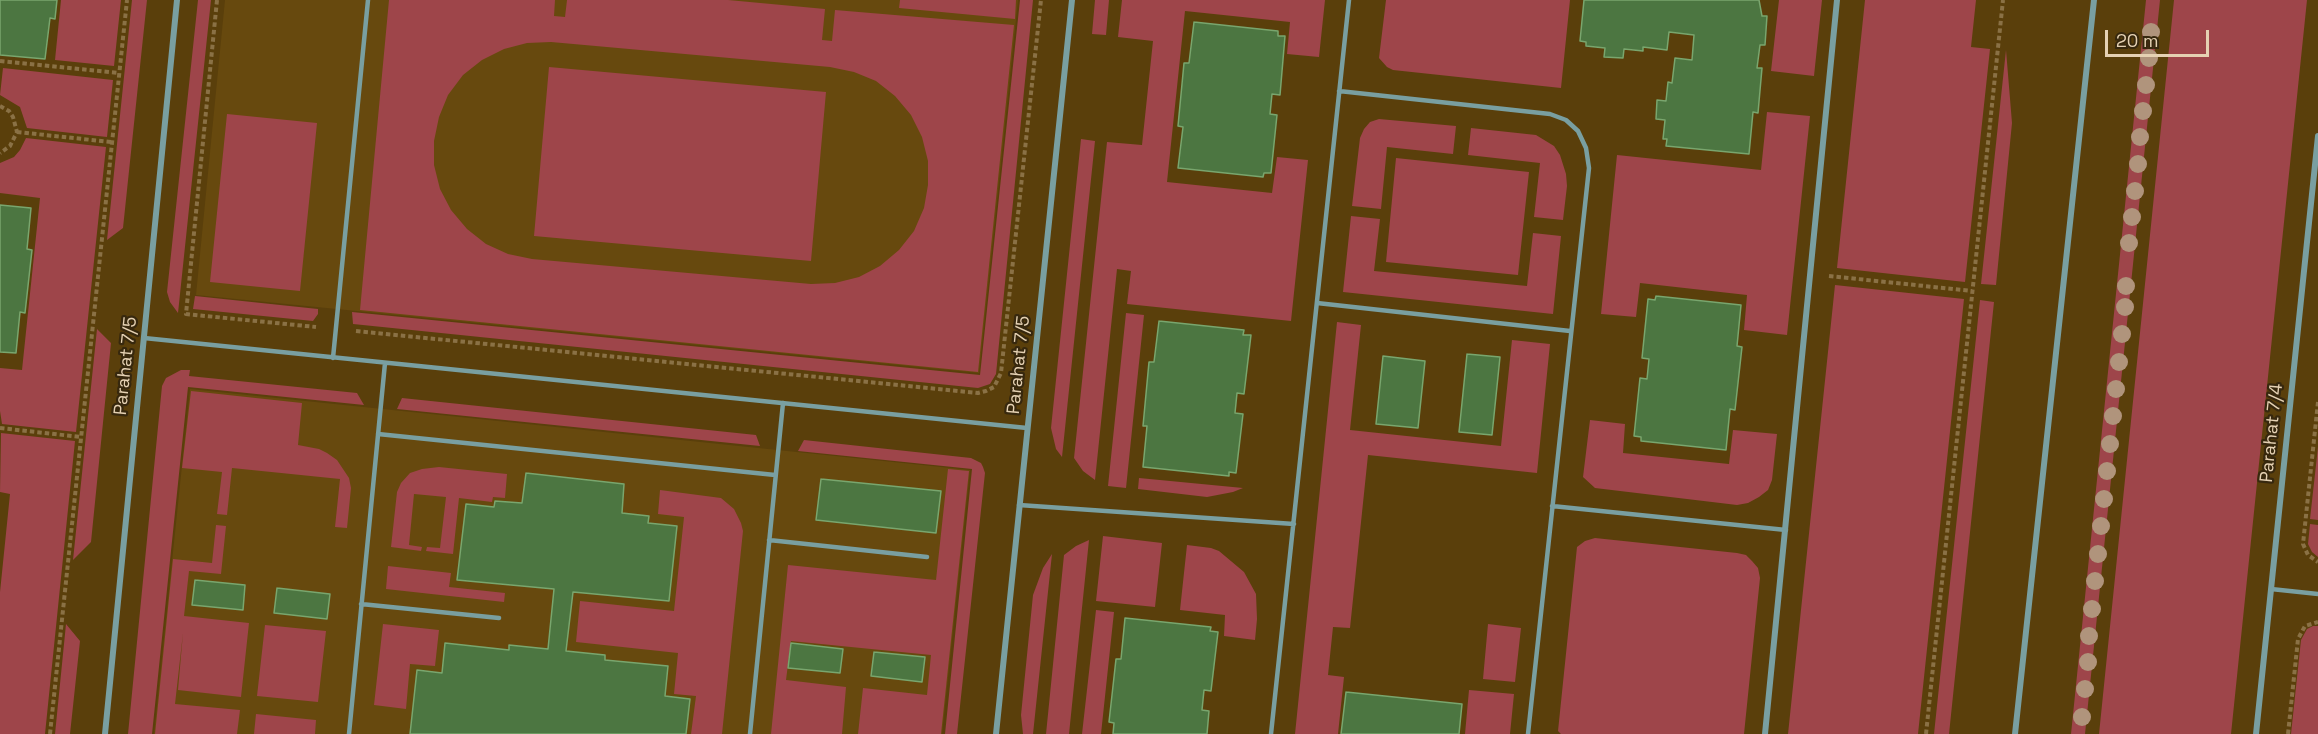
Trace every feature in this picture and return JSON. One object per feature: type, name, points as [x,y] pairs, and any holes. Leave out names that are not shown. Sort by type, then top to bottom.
[{"type":"street","name":"Parahat 7/5","points":[[105,734],[177,0]]},
{"type":"street","name":"Parahat 7/5","points":[[996,734],[1072,0]]},
{"type":"street","points":[[1765,734],[1837,0]]},
{"type":"street","points":[[2015,734],[2094,0]]},
{"type":"street","name":"Parahat 7/4","points":[[2256,734],[2318,136]]},
{"type":"lane","points":[[333,358],[368,0]]},
{"type":"lane","points":[[1271,734],[1349,0]]},
{"type":"lane","points":[[1339,91],[1550,114],[1566,120],[1578,130],[1586,148],[1589,168],[1528,734]]},
{"type":"lane","points":[[1317,303],[1570,331]]},
{"type":"lane","points":[[144,338],[1027,428]]},
{"type":"lane","points":[[349,734],[385,363]]},
{"type":"lane","points":[[750,734],[783,403]]},
{"type":"lane","points":[[378,434],[775,475]]},
{"type":"lane","points":[[1019,505],[1294,524]]},
{"type":"lane","points":[[1552,507],[1786,530]]},
{"type":"lane","points":[[769,540],[927,557]]},
{"type":"lane","points":[[2271,589],[2318,594]]},
{"type":"lane","points":[[362,604],[499,618]]},
{"type":"path","points":[[50,734],[127,0]]},
{"type":"path","points":[[217,0],[186,314],[978,393],[994,387],[1001,373],[1041,0]]},
{"type":"path","points":[[1926,734],[2003,0]]},
{"type":"path","points":[[0,61],[119,73]]},
{"type":"path","points":[[0,106],[14,117],[17,132],[10,146],[0,153]]},
{"type":"path","points":[[17,132],[112,142]]},
{"type":"path","points":[[1836,277],[1972,291]]},
{"type":"path","points":[[2318,402],[2303,544],[2308,555],[2318,562]]},
{"type":"path","points":[[0,428],[81,437]]},
{"type":"path","points":[[2288,734],[2298,639],[2305,626],[2318,622]]},
{"type":"shaded area","points":[[61,0],[121,0],[114,66],[55,60]]},
{"type":"shaded area","points":[[132,0],[147,0],[123,228],[107,240]]},
{"type":"shaded area","points":[[198,0],[211,0],[178,313],[170,302],[167,292]]},
{"type":"shaded area","points":[[225,0],[1018,0],[979,373],[196,295]]},
{"type":"shaded area","points":[[389,0],[555,0],[554,16],[565,17],[567,0],[728,0],[825,9],[822,40],[832,41],[835,10],[1014,25],[978,372],[360,310]],"holes":[[[551,42],[830,67],[854,72],[876,81],[895,96],[911,115],[922,137],[928,161],[928,185],[924,208],[914,231],[899,250],[880,266],[859,277],[835,283],[811,284],[532,259],[508,254],[486,244],[467,229],[451,210],[440,189],[434,165],[434,141],[439,117],[448,95],[463,75],[482,60],[504,49],[527,43]]]},
{"type":"shaded area","points":[[900,0],[1016,0],[1015,19],[899,8]]},
{"type":"shaded area","points":[[1020,0],[1033,0],[996,374],[990,384],[978,388],[353,324],[352,312],[980,375]]},
{"type":"shaded area","points":[[1095,0],[1109,0],[1106,35],[1092,34]]},
{"type":"shaded area","points":[[1122,0],[1325,0],[1319,57],[1287,54],[1290,22],[1185,11],[1167,182],[1272,193],[1277,157],[1308,160],[1291,321],[1127,304],[1131,271],[1117,269],[1095,480],[1083,471],[1074,458],[1107,142],[1142,145],[1153,41],[1118,37]]},
{"type":"shaded area","points":[[1386,0],[1570,0],[1561,88],[1393,70],[1387,67],[1379,58]]},
{"type":"shaded area","points":[[1779,0],[1822,0],[1814,76],[1771,71]]},
{"type":"shaded area","points":[[1865,0],[1976,0],[1971,47],[1990,49],[1965,282],[1837,268]]},
{"type":"shaded area","points":[[2146,0],[2160,0],[2085,734],[2071,734]]},
{"type":"shaded area","points":[[2174,0],[2307,0],[2231,734],[2099,734]]},
{"type":"shaded area","points":[[2006,50],[2012,123],[1996,285],[1981,284]]},
{"type":"shaded area","points":[[549,67],[826,92],[811,261],[534,236]]},
{"type":"shaded area","points":[[3,68],[113,80],[107,137],[27,128],[20,107],[0,95]]},
{"type":"shaded area","points":[[1767,112],[1810,116],[1787,335],[1744,330],[1747,295],[1640,283],[1636,317],[1601,314],[1617,155],[1761,170]]},
{"type":"shaded area","points":[[227,114],[317,123],[300,291],[210,282]]},
{"type":"shaded area","points":[[1379,119],[1456,126],[1453,154],[1387,147],[1381,209],[1352,206],[1360,138],[1370,122]]},
{"type":"shaded area","points":[[1471,128],[1536,135],[1554,146],[1560,155],[1566,174],[1563,220],[1534,217],[1540,163],[1468,155]]},
{"type":"shaded area","points":[[26,138],[106,147],[76,432],[2,424],[0,368],[22,370],[40,198],[0,193],[0,163],[14,157]]},
{"type":"shaded area","points":[[1081,139],[1095,141],[1062,457],[1056,449],[1051,428]]},
{"type":"shaded area","points":[[1396,158],[1529,172],[1518,275],[1386,262]]},
{"type":"shaded area","points":[[1351,216],[1380,219],[1374,271],[1527,286],[1533,233],[1561,236],[1553,314],[1343,292]]},
{"type":"shaded area","points":[[1835,285],[1964,299],[1918,734],[1788,734]]},
{"type":"shaded area","points":[[195,296],[318,309],[318,314],[313,321],[193,309]]},
{"type":"shaded area","points":[[1980,300],[1994,302],[1949,734],[1934,734]]},
{"type":"shaded area","points":[[1126,313],[1144,315],[1126,488],[1108,486]]},
{"type":"shaded area","points":[[1337,322],[1361,325],[1350,430],[1501,446],[1512,340],[1550,344],[1537,473],[1368,455],[1350,628],[1333,627],[1328,675],[1344,677],[1338,734],[1295,734]]},
{"type":"shaded area","points":[[97,329],[111,343],[91,542],[73,560]]},
{"type":"shaded area","points":[[181,370],[190,370],[189,376],[357,393],[364,405],[188,387],[152,734],[128,734],[162,386],[166,378]]},
{"type":"shaded area","points":[[190,389],[970,470],[942,734],[154,734]]},
{"type":"shaded area","points":[[191,391],[302,403],[298,445],[327,453],[337,460],[349,478],[351,488],[347,528],[335,527],[340,479],[232,468],[227,515],[217,514],[222,472],[182,468]]},
{"type":"shaded area","points":[[402,398],[756,435],[760,446],[397,409]]},
{"type":"shaded area","points":[[1590,420],[1625,424],[1623,453],[1729,464],[1733,430],[1777,434],[1772,480],[1768,490],[1759,497],[1748,503],[1737,505],[1595,488],[1583,477]]},
{"type":"shaded area","points":[[1,433],[75,441],[45,734],[0,734],[0,592],[10,494],[0,492]]},
{"type":"shaded area","points":[[804,440],[971,458],[981,463],[985,473],[957,734],[945,734],[972,469],[798,451]]},
{"type":"shaded area","points":[[2318,447],[2318,520],[2310,519]]},
{"type":"shaded area","points":[[439,467],[507,474],[505,498],[493,497],[492,502],[459,498],[453,554],[426,551],[427,547],[440,548],[446,497],[414,494],[409,545],[422,547],[421,551],[391,547],[397,492],[401,483],[410,473]]},
{"type":"shaded area","points":[[948,469],[969,471],[941,734],[858,734],[863,688],[927,695],[931,655],[791,641],[786,680],[846,687],[842,734],[771,734],[788,565],[936,580]]},
{"type":"shaded area","points":[[1139,478],[1243,488],[1207,497],[1138,489]]},
{"type":"shaded area","points":[[660,490],[721,498],[734,509],[741,523],[743,531],[722,734],[691,734],[696,696],[674,694],[678,653],[576,642],[580,601],[674,611],[684,517],[658,514]]},
{"type":"shaded area","points":[[2310,524],[2318,525],[2318,557],[2308,544]]},
{"type":"shaded area","points":[[216,525],[226,526],[221,574],[189,571],[184,616],[249,623],[241,697],[178,690],[183,633],[175,704],[240,710],[237,734],[155,734],[173,559],[212,563]]},
{"type":"shaded area","points":[[1103,536],[1162,543],[1155,607],[1096,601]]},
{"type":"shaded area","points":[[1595,538],[1737,553],[1746,555],[1758,568],[1760,578],[1744,734],[1561,734],[1558,731],[1577,547]]},
{"type":"shaded area","points":[[1089,540],[1069,734],[1046,734],[1064,555]]},
{"type":"shaded area","points":[[1187,545],[1219,551],[1244,572],[1256,594],[1255,640],[1224,636],[1225,615],[1180,610]]},
{"type":"shaded area","points":[[1052,554],[1033,734],[1023,734],[1021,715],[1033,595],[1043,568]]},
{"type":"shaded area","points":[[388,566],[451,573],[449,587],[505,593],[504,602],[386,589]]},
{"type":"shaded area","points":[[1096,610],[1114,612],[1101,734],[1082,734]]},
{"type":"shaded area","points":[[66,624],[80,641],[70,734],[55,734]]},
{"type":"shaded area","points":[[383,624],[439,630],[435,666],[410,664],[406,709],[374,705]]},
{"type":"shaded area","points":[[1488,624],[1521,628],[1515,682],[1483,679]]},
{"type":"shaded area","points":[[265,625],[326,631],[318,702],[257,696]]},
{"type":"shaded area","points":[[2318,626],[2318,734],[2291,734],[2301,640],[2307,629]]},
{"type":"shaded area","points":[[1469,690],[1514,694],[1510,734],[1465,734]]},
{"type":"shaded area","points":[[256,714],[316,720],[315,734],[254,734]]},
{"type":"building","points":[[0,0],[57,0],[55,19],[50,18],[45,59],[0,55]]},
{"type":"building","points":[[1584,0],[1759,0],[1762,16],[1767,16],[1765,45],[1760,45],[1757,68],[1762,68],[1758,113],[1753,112],[1749,154],[1666,146],[1667,139],[1663,139],[1665,120],[1656,119],[1657,100],[1666,101],[1668,82],[1672,83],[1675,58],[1692,60],[1694,35],[1669,32],[1667,50],[1643,47],[1643,51],[1624,49],[1623,58],[1604,57],[1605,48],[1586,46],[1586,42],[1580,41]]},
{"type":"building","points":[[1194,22],[1278,31],[1278,36],[1285,36],[1280,95],[1272,94],[1270,114],[1277,115],[1271,173],[1264,173],[1263,177],[1178,168],[1183,127],[1178,126],[1184,63],[1189,63]]},
{"type":"building","points":[[0,205],[31,208],[27,249],[32,250],[25,313],[20,312],[16,353],[0,352]]},
{"type":"building","points":[[1656,296],[1741,305],[1737,346],[1742,347],[1735,410],[1730,409],[1726,450],[1641,441],[1641,437],[1634,436],[1640,378],[1647,379],[1649,359],[1642,358],[1648,299],[1655,300]]},
{"type":"building","points":[[1159,321],[1244,330],[1243,335],[1251,335],[1244,394],[1237,393],[1235,413],[1243,414],[1236,473],[1229,472],[1229,476],[1143,467],[1147,426],[1143,426],[1149,362],[1154,362]]},
{"type":"building","points":[[1467,354],[1500,357],[1492,435],[1459,432]]},
{"type":"building","points":[[1383,356],[1425,361],[1418,428],[1376,424]]},
{"type":"building","points":[[526,473],[624,484],[622,513],[649,516],[648,523],[677,526],[669,601],[573,592],[566,651],[605,655],[605,660],[668,666],[665,696],[690,699],[686,734],[410,734],[417,670],[442,673],[445,643],[509,650],[509,645],[548,649],[554,589],[457,580],[466,504],[494,507],[495,501],[522,503]]},
{"type":"building","points":[[821,479],[941,491],[936,533],[816,520]]},
{"type":"building","points":[[195,580],[245,585],[243,610],[192,605]]},
{"type":"building","points":[[277,588],[330,594],[327,619],[274,613]]},
{"type":"building","points":[[1125,618],[1211,627],[1210,631],[1218,632],[1211,691],[1204,690],[1202,710],[1209,711],[1207,734],[1113,734],[1114,723],[1109,722],[1116,659],[1121,659]]},
{"type":"building","points":[[791,643],[843,649],[840,673],[788,668]]},
{"type":"building","points":[[874,652],[925,657],[922,682],[871,676]]},
{"type":"building","points":[[1346,692],[1462,704],[1459,734],[1341,734]]}]
